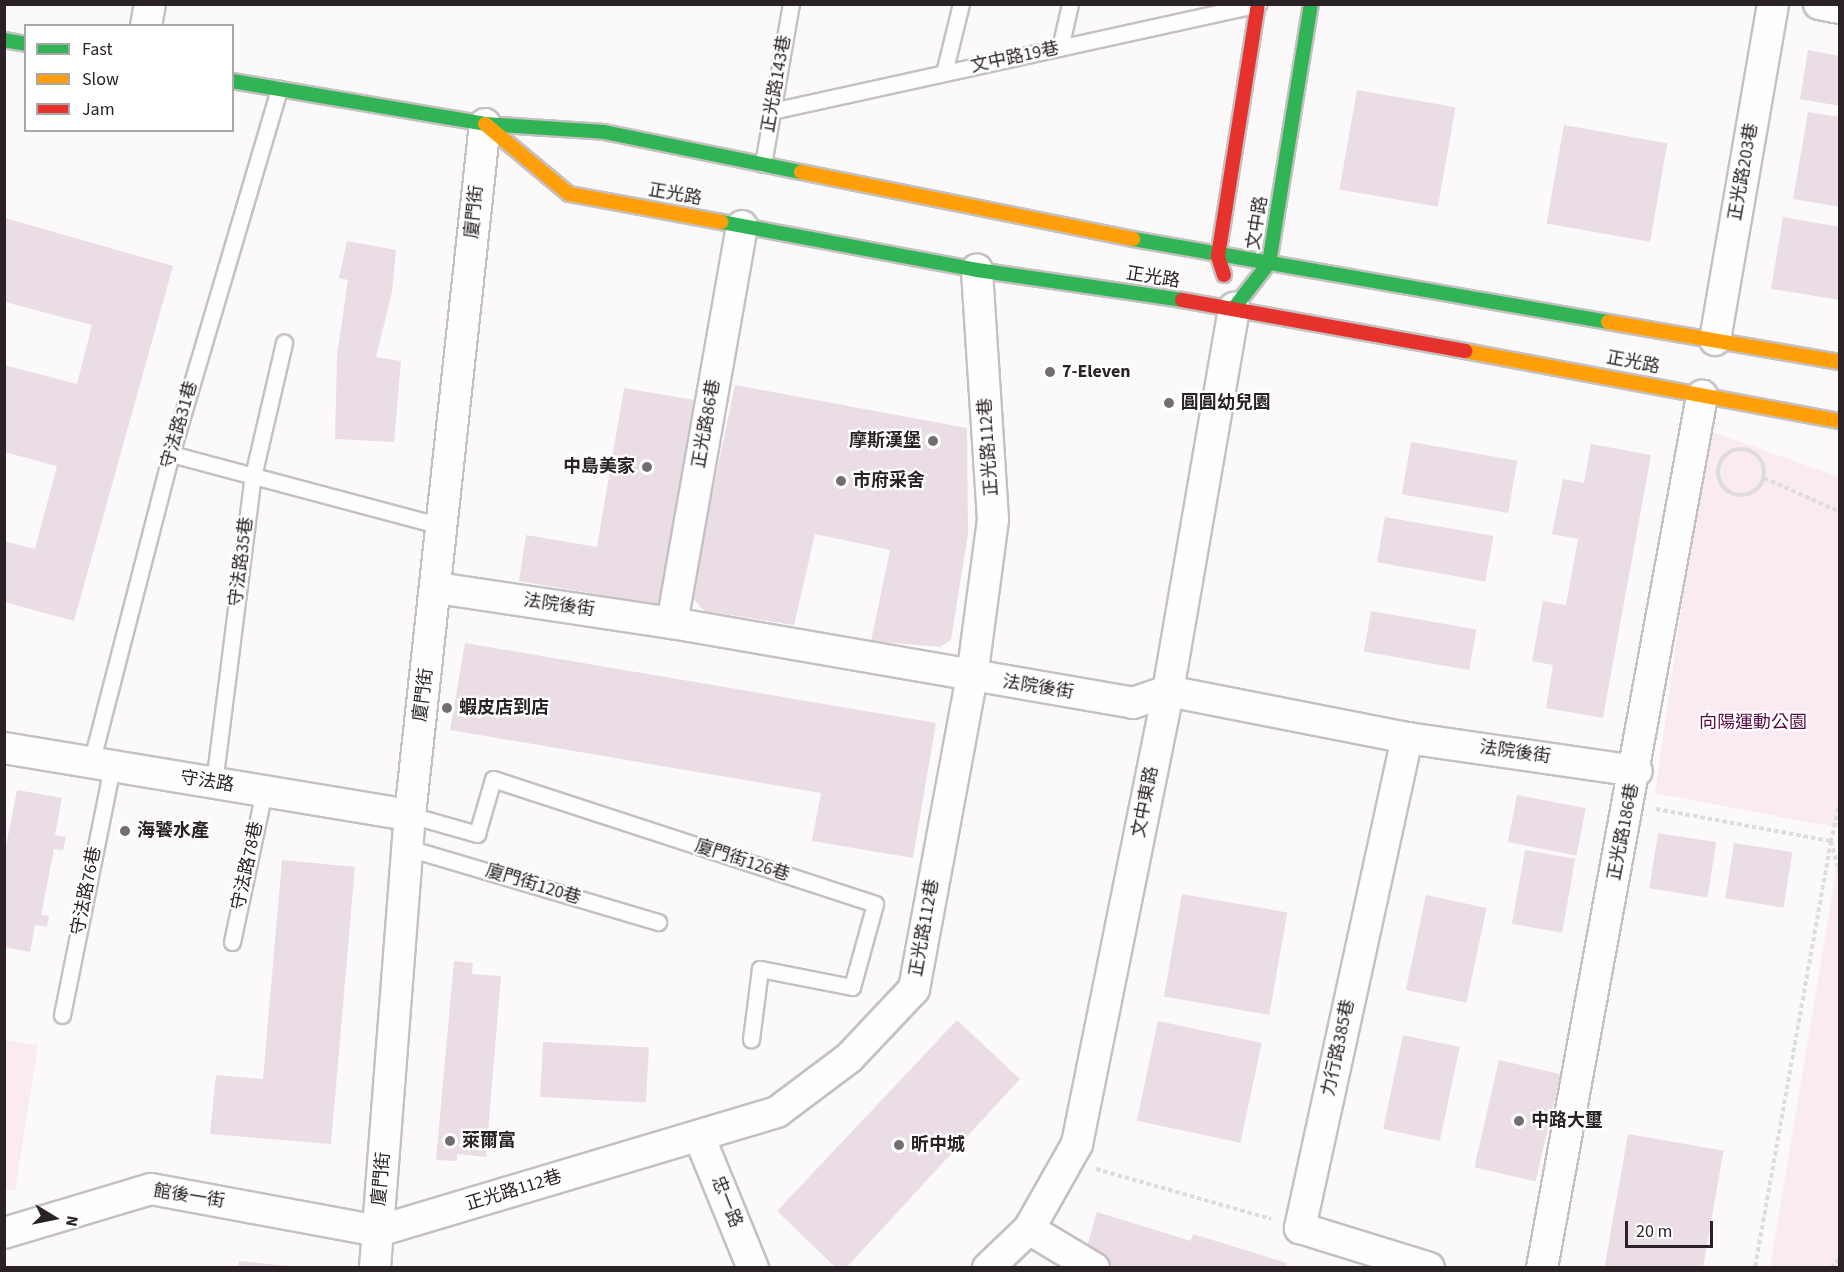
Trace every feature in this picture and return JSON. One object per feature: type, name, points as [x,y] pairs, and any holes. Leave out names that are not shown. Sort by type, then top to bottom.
[{"type":"street","points":[[146,24],[150,4]]},
{"type":"street","name":"文中路","points":[[1234,308],[1218,255],[1258,4]]},
{"type":"street","name":"文中路","points":[[1234,308],[1269,263],[1311,4]]},
{"type":"street","name":"正光路203巷","points":[[1715,340],[1773,4]]},
{"type":"street","points":[[1819,4],[1839,8]]},
{"type":"street","points":[[4,40],[24,44]]},
{"type":"street","name":"正光路","points":[[234,81],[485,124],[604,132],[1218,255],[1839,362]]},
{"type":"street","name":"正光路","points":[[485,124],[569,194],[977,270],[1234,308],[1839,421]]},
{"type":"street","name":"廈門街","points":[[375,1268],[410,815],[437,588],[441,526],[485,124]]},
{"type":"street","name":"正光路86巷","points":[[672,623],[742,226]]},
{"type":"street","name":"正光路112巷","points":[[378,1231],[777,1112],[849,1059],[914,988],[972,677],[993,519],[977,270]]},
{"type":"street","name":"文中東路","points":[[988,1268],[1029,1229],[1077,1144],[1168,691],[1234,308]]},
{"type":"street","name":"正光路186巷","points":[[1542,1268],[1637,771],[1702,396]]},
{"type":"street","points":[[1769,409],[1839,438]]},
{"type":"street","name":"法院後街","points":[[437,588],[672,623],[1132,703],[1168,691],[1407,738],[1637,771]]},
{"type":"street","name":"力行路385巷","points":[[1300,1228],[1407,738]]},
{"type":"street","name":"守法路","points":[[4,748],[410,815]]},
{"type":"street","name":"忠一路","points":[[699,1136],[753,1268]]},
{"type":"street","name":"館後一街","points":[[4,1233],[151,1188],[378,1231]]},
{"type":"street","points":[[1300,1228],[1429,1268]]},
{"type":"street","points":[[1029,1229],[1094,1268]]},
{"type":"lane","name":"正光路143巷","points":[[763,164],[790,4]]},
{"type":"lane","points":[[945,73],[961,4]]},
{"type":"lane","points":[[1060,48],[1070,4]]},
{"type":"lane","name":"文中路19巷","points":[[772,111],[1258,4]]},
{"type":"lane","name":"守法路31巷","points":[[102,765],[171,454],[279,89]]},
{"type":"lane","name":"守法路35巷","points":[[214,783],[253,476],[284,343]]},
{"type":"lane","points":[[171,454],[441,526]]},
{"type":"lane","name":"守法路76巷","points":[[62,1015],[102,765]]},
{"type":"lane","name":"廈門街126巷","points":[[410,815],[477,834],[493,779],[874,904],[852,987],[760,969],[751,1039]]},
{"type":"lane","name":"守法路78巷","points":[[232,942],[264,791]]},
{"type":"lane","name":"廈門街120巷","points":[[408,848],[658,922]]},
{"type":"path","points":[[1744,449],[1758,456],[1764,478],[1749,494],[1733,494],[1722,485],[1718,470],[1730,451],[1744,449]]},
{"type":"path","points":[[1764,478],[1839,512]]},
{"type":"path","points":[[1755,1268],[1839,801]]},
{"type":"path","points":[[1629,804],[1831,841]]},
{"type":"path","points":[[1831,841],[1839,875]]},
{"type":"path","points":[[1092,1168],[1300,1228]]},
{"type":"path","points":[[1831,1268],[1839,1258]]},
{"type":"green space","name":"向陽運動公園","points":[[1707,430],[1839,477],[1839,828],[1655,793]]},
{"type":"green space","points":[[1839,854],[1839,1267],[1770,1267]]},
{"type":"green space","points":[[4,1040],[38,1045],[15,1191],[5,1189]]},
{"type":"building","points":[[1808,50],[1840,56],[1840,106],[1800,99]]},
{"type":"building","points":[[1357,90],[1455,107],[1438,207],[1339,189]]},
{"type":"building","points":[[1808,112],[1840,117],[1840,207],[1793,199]]},
{"type":"building","points":[[1564,125],[1667,143],[1650,242],[1547,223]]},
{"type":"building","points":[[1783,217],[1840,227],[1840,300],[1771,289]]},
{"type":"building","points":[[5,218],[173,266],[74,621],[4,602],[4,541],[35,549],[57,466],[4,452],[4,365],[77,384],[92,325],[5,302]]},
{"type":"building","points":[[347,241],[396,250],[392,292],[376,357],[401,361],[394,442],[335,439],[337,356],[348,280],[339,278]]},
{"type":"building","name":"市府采舍","points":[[735,385],[967,428],[968,534],[951,640],[940,647],[871,641],[890,550],[815,534],[794,625],[704,611],[691,596]]},
{"type":"building","name":"中島美家","points":[[624,388],[694,400],[660,605],[519,581],[526,535],[597,547]]},
{"type":"building","points":[[1411,442],[1517,461],[1508,513],[1402,494]]},
{"type":"building","points":[[1591,444],[1651,455],[1603,718],[1546,708],[1553,665],[1532,661],[1543,601],[1566,605],[1578,539],[1552,534],[1563,479],[1584,483]]},
{"type":"building","points":[[1385,517],[1493,536],[1485,581],[1377,562]]},
{"type":"building","points":[[1371,611],[1476,630],[1469,670],[1364,651]]},
{"type":"building","points":[[465,643],[936,723],[913,858],[812,841],[821,793],[450,730]]},
{"type":"building","points":[[17,790],[62,798],[55,835],[66,837],[63,850],[54,849],[41,915],[49,916],[47,927],[35,925],[30,952],[4,947],[4,856]]},
{"type":"building","points":[[1517,795],[1586,808],[1577,855],[1508,842]]},
{"type":"building","points":[[1658,833],[1716,842],[1708,898],[1649,888]]},
{"type":"building","points":[[1734,843],[1792,852],[1784,908],[1725,898]]},
{"type":"building","points":[[1525,850],[1575,859],[1562,933],[1512,924]]},
{"type":"building","points":[[282,860],[355,867],[331,1144],[210,1134],[216,1075],[263,1079]]},
{"type":"building","points":[[1182,894],[1287,913],[1269,1015],[1164,996]]},
{"type":"building","points":[[1426,895],[1487,908],[1466,1003],[1406,990]]},
{"type":"building","points":[[454,961],[473,963],[472,974],[501,976],[486,1157],[457,1154],[457,1161],[436,1160]]},
{"type":"building","name":"昕中城","points":[[957,1020],[1020,1079],[846,1268],[836,1268],[777,1211]]},
{"type":"building","points":[[1158,1021],[1262,1043],[1240,1143],[1137,1121]]},
{"type":"building","points":[[1403,1035],[1460,1047],[1440,1141],[1383,1129]]},
{"type":"building","points":[[543,1042],[649,1048],[646,1102],[540,1097]]},
{"type":"building","name":"中路大璽","points":[[1499,1060],[1560,1074],[1536,1181],[1474,1167]]},
{"type":"building","points":[[1628,1134],[1724,1151],[1703,1268],[1604,1268]]},
{"type":"building","points":[[1097,1212],[1191,1241],[1193,1234],[1287,1263],[1286,1268],[1087,1268],[1081,1266]]},
{"type":"building","points":[[239,1261],[290,1266],[290,1268],[238,1268]]},
{"type":"traffic: fast","points":[[1234,308],[1269,263],[1311,4]]},
{"type":"traffic: fast","points":[[4,40],[24,44]]},
{"type":"traffic: fast","points":[[234,81],[485,124],[604,132],[801,172]]},
{"type":"traffic: fast","points":[[721,222],[977,270],[1182,300]]},
{"type":"traffic: fast","points":[[1133,239],[1608,322]]},
{"type":"traffic: slow","points":[[485,124],[569,194],[721,222]]},
{"type":"traffic: slow","points":[[801,172],[1133,239]]},
{"type":"traffic: slow","points":[[1608,322],[1840,362]]},
{"type":"traffic: slow","points":[[1465,351],[1840,421]]},
{"type":"traffic: jam","points":[[1224,275],[1218,256],[1258,4]]},
{"type":"traffic: jam","points":[[1182,300],[1465,351]]},
{"type":"place","name":"7-Eleven","points":[[1050,372]]},
{"type":"place","name":"圓圓幼兒園","points":[[1169,403]]},
{"type":"place","name":"摩斯漢堡","points":[[933,441]]},
{"type":"place","name":"中島美家","points":[[647,467]]},
{"type":"place","name":"市府采舍","points":[[841,481]]},
{"type":"place","name":"蝦皮店到店","points":[[447,708]]},
{"type":"place","name":"海饕水產","points":[[125,831]]},
{"type":"place","name":"中路大璽","points":[[1519,1121]]},
{"type":"place","name":"萊爾富","points":[[450,1141]]},
{"type":"place","name":"昕中城","points":[[899,1145]]}]
